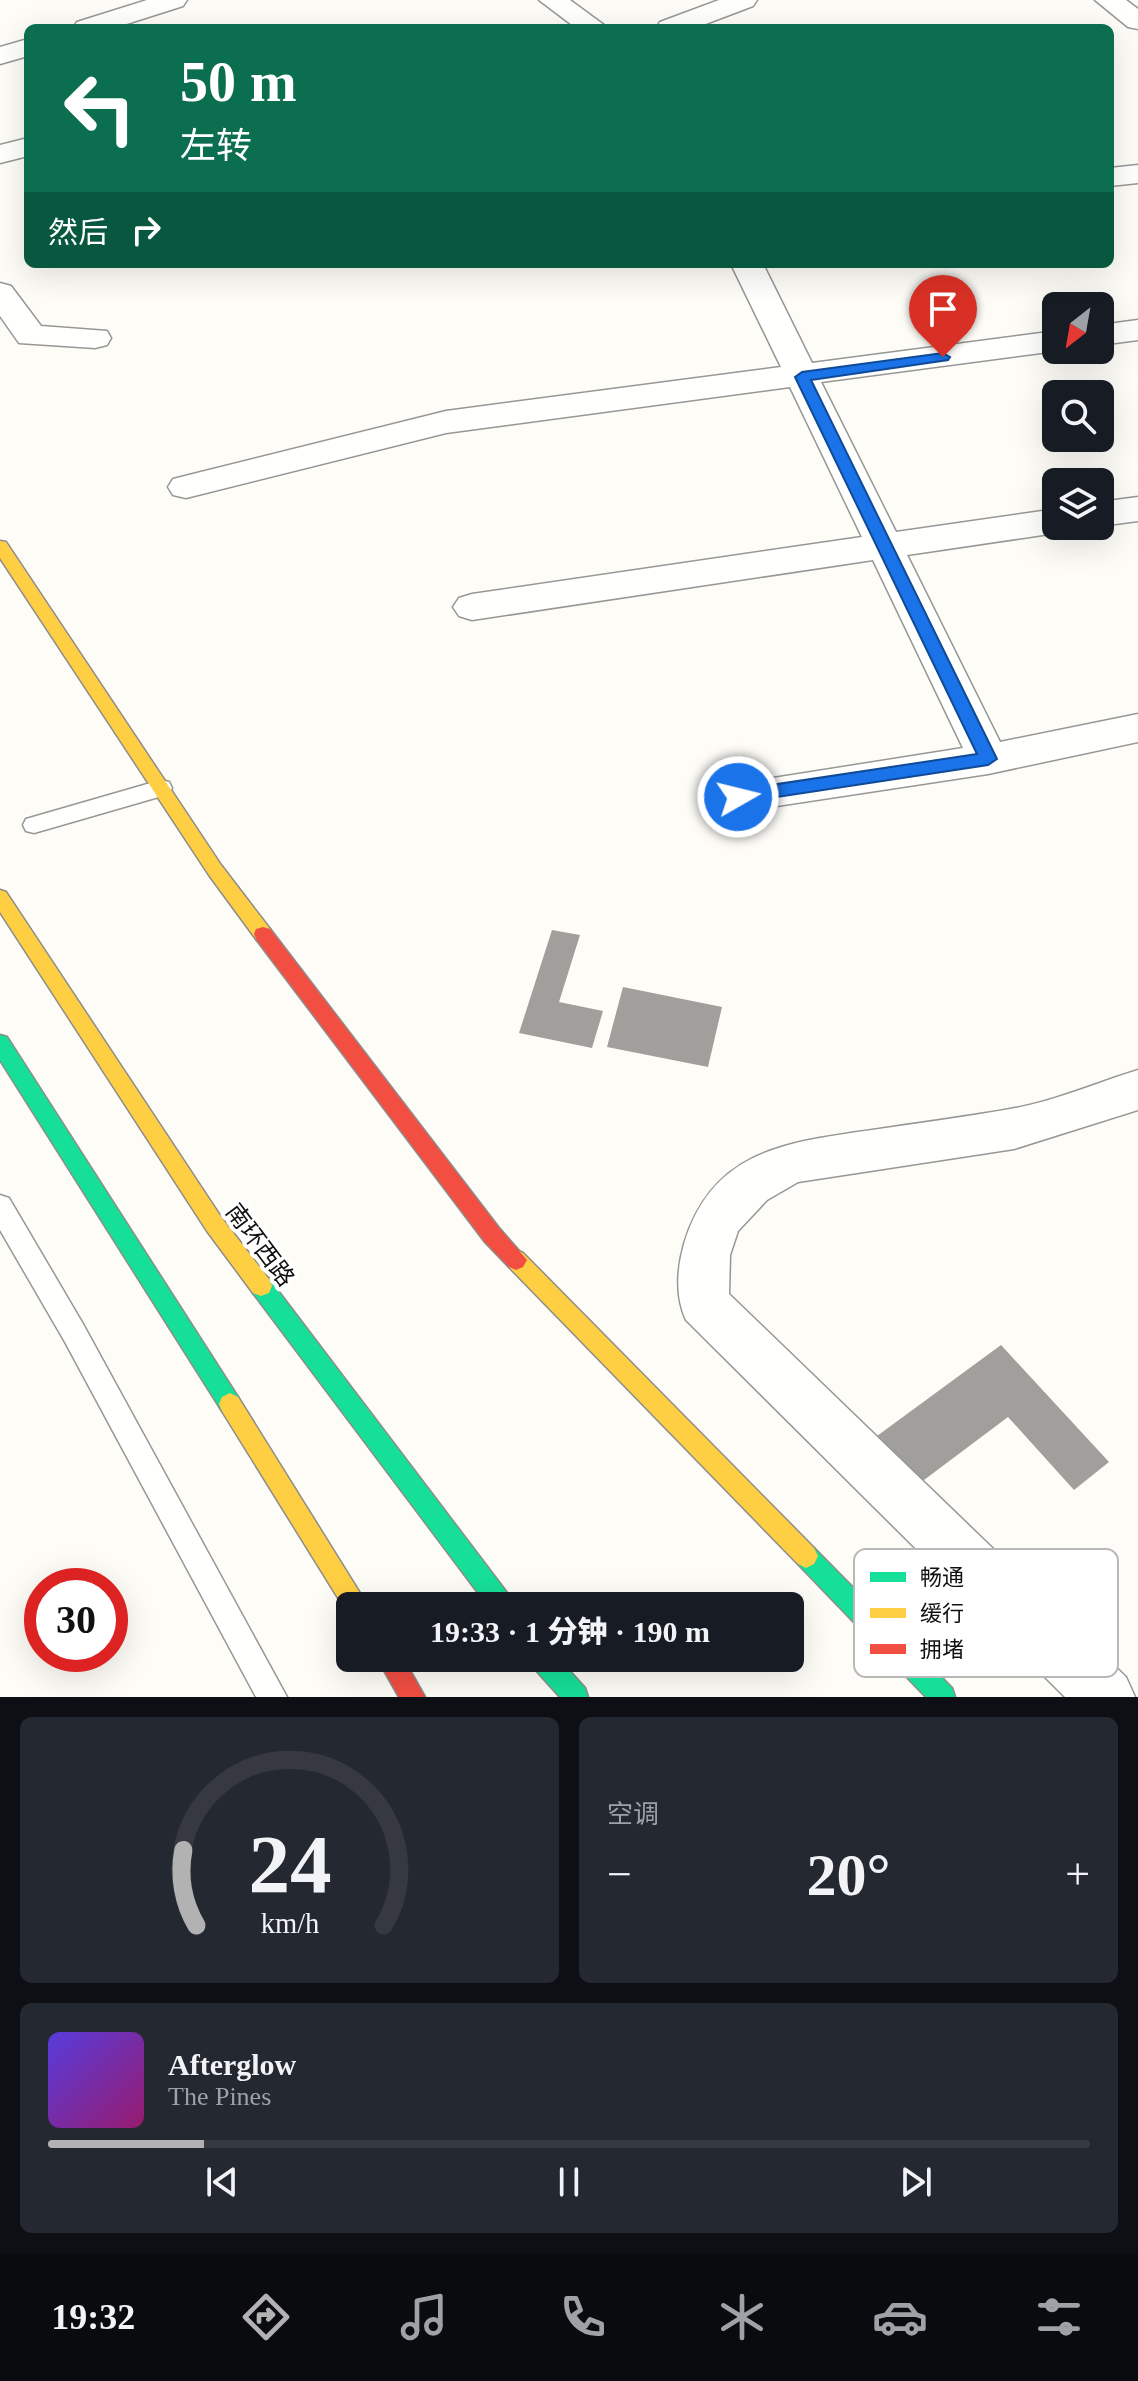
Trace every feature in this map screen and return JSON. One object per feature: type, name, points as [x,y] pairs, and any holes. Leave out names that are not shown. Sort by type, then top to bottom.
[{"type":"main road","points":[[0,546],[215,870],[492,1235],[854,1606]]},
{"type":"main road","name":"南环西路","points":[[0,897],[214,1224],[492,1592]]},
{"type":"main road","points":[[0,1043],[134,1250],[347,1592]]},
{"type":"main road","points":[[398,1672],[413,1697]]},
{"type":"main road","points":[[554,1672],[576,1697]]},
{"type":"main road","points":[[923,1677],[943,1697]]},
{"type":"street","points":[[99,24],[174,0]]},
{"type":"street","points":[[552,0],[588,24]]},
{"type":"street","points":[[681,24],[744,0]]},
{"type":"street","points":[[1108,0],[1138,21]]},
{"type":"street","points":[[0,56],[24,48]]},
{"type":"street","points":[[0,154],[24,148]]},
{"type":"street","points":[[1114,177],[1138,174]]},
{"type":"street","points":[[749,268],[988,759]]},
{"type":"street","points":[[0,293],[31,336],[95,338]]},
{"type":"street","points":[[1114,333],[1138,330]]},
{"type":"street","points":[[186,487],[446,422],[1042,343]]},
{"type":"street","points":[[1114,512],[1138,509]]},
{"type":"street","points":[[472,607],[1042,523]]},
{"type":"street","points":[[738,797],[988,759],[1138,728]]},
{"type":"street","points":[[955,1549],[704,1304],[703,1260],[718,1218],[732,1199],[750,1184],[793,1162],[1014,1129],[1138,1090]]},
{"type":"street","points":[[1086,1677],[1106,1697]]},
{"type":"lane","points":[[34,825],[161,788]]},
{"type":"lane","points":[[0,1206],[74,1333],[272,1697]]},
{"type":"building","points":[[552,930],[580,935],[559,1002],[603,1011],[592,1048],[519,1033]]},
{"type":"building","points":[[623,987],[722,1007],[708,1067],[607,1047]]},
{"type":"building","points":[[1001,1345],[1109,1462],[1074,1490],[1008,1417],[904,1495],[862,1447]]},
{"type":"traffic: fast","points":[[0,1043],[230,1404]]},
{"type":"traffic: fast","points":[[261,1286],[492,1592]]},
{"type":"traffic: fast","points":[[806,1556],[854,1605]]},
{"type":"traffic: fast","points":[[554,1672],[576,1697]]},
{"type":"traffic: fast","points":[[924,1677],[943,1697]]},
{"type":"traffic: slow","points":[[0,546],[215,870],[263,934]]},
{"type":"traffic: slow","points":[[0,897],[214,1224],[261,1286]]},
{"type":"traffic: slow","points":[[516,1260],[806,1556]]},
{"type":"traffic: slow","points":[[230,1404],[347,1592]]},
{"type":"traffic: jam","points":[[263,934],[492,1235],[516,1260]]},
{"type":"traffic: jam","points":[[398,1672],[413,1697]]},
{"type":"route","points":[[738,797],[988,759],[802,377],[943,357]]}]
